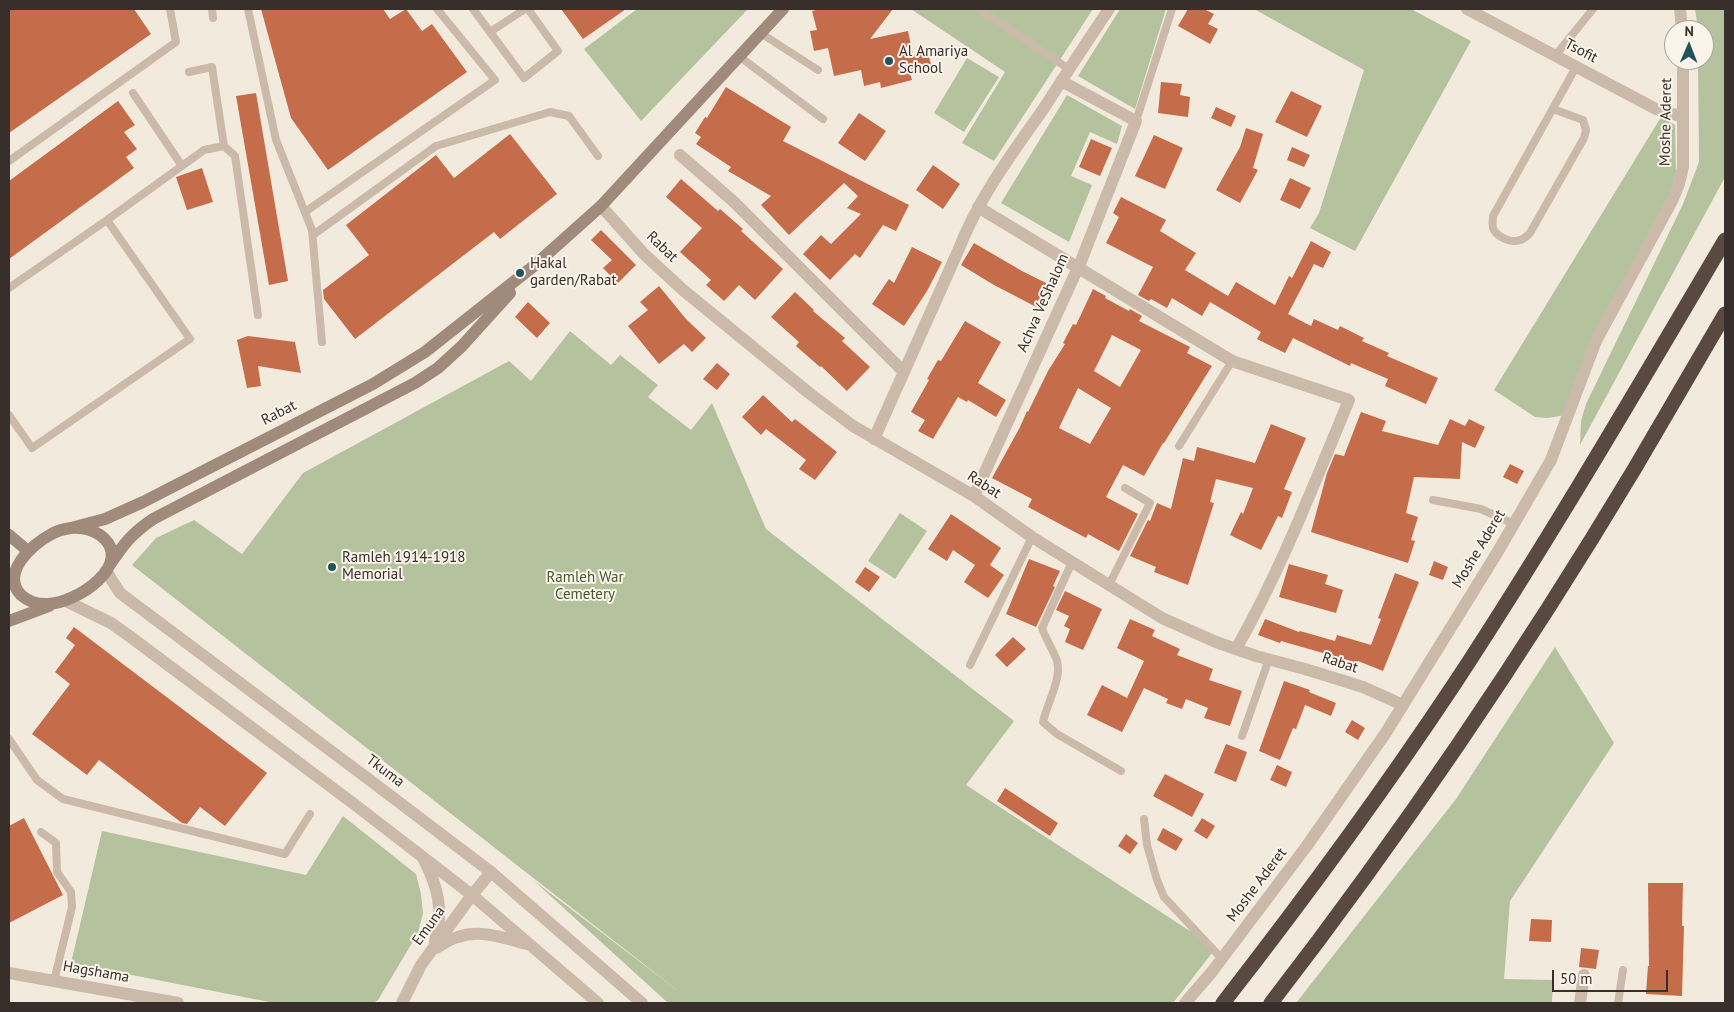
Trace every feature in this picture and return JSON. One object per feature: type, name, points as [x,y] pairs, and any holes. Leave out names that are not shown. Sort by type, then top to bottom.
[{"type":"highway","points":[[1223,1003],[1276,935],[1375,800],[1454,683],[1602,449],[1725,240]]},
{"type":"highway","points":[[1271,1003],[1406,822],[1486,704],[1635,468],[1725,314]]},
{"type":"street","name":"Rabat","points":[[762,34],[783,9]]},
{"type":"street","name":"Rabat","points":[[71,528],[105,519],[128,509],[389,375],[425,352],[535,265],[601,206],[740,57],[789,9]]},
{"type":"street","points":[[874,439],[958,251],[968,224],[999,171],[1109,9]]},
{"type":"street","name":"Tsofit","points":[[1467,9],[1656,109],[1683,117]]},
{"type":"street","name":"Moshe Aderet","points":[[1185,1003],[1222,958],[1312,839],[1385,734],[1514,524],[1551,460],[1596,341],[1660,224],[1679,184],[1682,167],[1683,70]]},
{"type":"street","points":[[1061,81],[1136,121]]},
{"type":"street","name":"Achva VeShalom","points":[[974,496],[1077,268],[1136,121]]},
{"type":"street","points":[[680,155],[734,202],[904,372]]},
{"type":"street","name":"Rabat","points":[[601,206],[644,254],[683,290],[809,393],[874,439],[974,496],[1032,537],[1162,618],[1216,642],[1363,687],[1403,705]]},
{"type":"street","points":[[978,207],[1232,360],[1349,400],[1302,514],[1276,571],[1236,649]]},
{"type":"street","name":"Rabat","points":[[108,568],[124,543],[136,530],[153,519],[383,401],[438,368],[462,346],[535,265]]},
{"type":"street","points":[[9,578],[28,551],[47,536],[58,531],[71,528],[90,530],[104,539],[110,550],[108,568],[89,588],[61,602],[9,620]]},
{"type":"street","points":[[9,535],[28,551]]},
{"type":"street","points":[[18,564],[14,579],[19,592],[35,603],[61,602],[111,623],[472,895],[598,1003]]},
{"type":"street","name":"Tkuma","points":[[108,568],[120,594],[491,872],[642,1003]]},
{"type":"street","points":[[422,856],[438,893],[440,922],[432,950]]},
{"type":"street","name":"Emuna","points":[[402,1003],[422,964],[491,872]]},
{"type":"street","points":[[432,950],[456,937],[473,934],[490,934],[531,945]]},
{"type":"street","name":"Hagshama","points":[[9,973],[178,1003]]},
{"type":"street","points":[[1580,1003],[1584,976]]},
{"type":"lane","points":[[9,161],[176,42],[170,9]]},
{"type":"lane","points":[[212,9],[213,18]]},
{"type":"lane","points":[[248,9],[276,140],[313,235],[322,342]]},
{"type":"lane","points":[[305,212],[495,80],[437,9]]},
{"type":"lane","points":[[474,9],[490,32],[524,78],[558,51],[527,9],[490,32]]},
{"type":"lane","points":[[979,9],[1069,69]]},
{"type":"lane","points":[[1136,121],[1172,9]]},
{"type":"lane","points":[[1555,56],[1593,9]]},
{"type":"lane","points":[[762,34],[818,70]]},
{"type":"lane","points":[[740,57],[823,119]]},
{"type":"lane","points":[[1553,109],[1583,120],[1586,130],[1584,138],[1530,233],[1525,238],[1510,242],[1497,234],[1493,229],[1493,216],[1576,66]]},
{"type":"lane","points":[[189,72],[212,67],[224,146],[235,156],[258,315]]},
{"type":"lane","points":[[133,93],[182,166]]},
{"type":"lane","points":[[313,235],[436,146],[466,136],[495,130],[536,115],[550,112],[569,116],[598,156]]},
{"type":"lane","points":[[9,288],[204,150],[224,146]]},
{"type":"lane","points":[[9,414],[32,448],[190,339],[107,220]]},
{"type":"lane","points":[[1179,446],[1232,360]]},
{"type":"lane","points":[[1109,584],[1150,503],[1125,488]]},
{"type":"lane","points":[[1433,500],[1482,509],[1514,524]]},
{"type":"lane","points":[[970,665],[1032,537]]},
{"type":"lane","points":[[1072,562],[1042,628],[1057,661],[1058,678],[1046,706],[1043,722],[1057,734],[1121,771]]},
{"type":"lane","points":[[1242,736],[1269,659]]},
{"type":"lane","points":[[9,739],[37,780],[63,799],[285,854],[310,814]]},
{"type":"lane","points":[[1144,819],[1147,845],[1164,897],[1222,958]]},
{"type":"lane","points":[[41,832],[56,843],[57,872],[71,892],[72,907],[54,981]]},
{"type":"lane","points":[[1618,1003],[1623,970]]},
{"type":"lane","points":[[1580,1003],[1586,1003]]},
{"type":"green space","points":[[637,9],[748,9],[641,121],[584,49]]},
{"type":"green space","points":[[911,9],[1093,9],[994,161],[962,143],[1005,72]]},
{"type":"green space","points":[[1120,9],[1166,9],[1135,109],[1078,76]]},
{"type":"green space","points":[[1254,9],[1411,9],[1471,41],[1355,251],[1310,228],[1319,213],[1364,70]]},
{"type":"green space","points":[[1695,9],[1725,9],[1725,177],[1580,445],[1581,421],[1586,404],[1683,204],[1699,162],[1698,70],[1714,70],[1714,20],[1697,20]]},
{"type":"green space","points":[[967,58],[999,77],[964,132],[934,113]]},
{"type":"green space","points":[[1067,95],[1122,126],[1117,144],[1090,132],[1071,176],[1092,185],[1069,242],[1001,203]]},
{"type":"green space","points":[[1661,117],[1675,125],[1676,172],[1671,193],[1566,415],[1548,418],[1535,417],[1494,390]]},
{"type":"green space","name":"Ramleh War Cemetery","points":[[570,331],[611,365],[620,355],[658,385],[648,397],[691,430],[712,403],[766,529],[1014,721],[966,785],[1216,948],[1173,1003],[668,1003],[533,880],[686,997],[132,565],[156,538],[194,520],[242,554],[303,473],[509,361],[531,381]]},
{"type":"green space","points":[[900,513],[927,531],[895,579],[868,561]]},
{"type":"green space","points":[[1555,647],[1614,743],[1510,901],[1504,979],[1553,980],[1552,1003],[1296,1003],[1456,799]]},
{"type":"green space","points":[[343,816],[416,874],[421,894],[423,913],[418,933],[378,1000],[373,1003],[274,1003],[71,963],[102,831],[306,875]]},
{"type":"building","points":[[9,9],[134,9],[151,34],[9,133]]},
{"type":"building","points":[[261,9],[383,9],[390,19],[406,9],[422,31],[432,24],[467,72],[328,170],[291,118]]},
{"type":"building","points":[[561,9],[626,9],[583,39]]},
{"type":"building","points":[[822,9],[893,9],[870,39],[908,31],[913,55],[928,52],[931,65],[909,70],[912,80],[881,88],[880,82],[864,86],[861,70],[834,76],[828,48],[814,51],[810,31],[817,30],[812,11]]},
{"type":"building","points":[[1188,9],[1204,9],[1214,14],[1208,24],[1218,29],[1210,44],[1178,26]]},
{"type":"building","points":[[1161,82],[1182,84],[1180,95],[1190,97],[1188,117],[1158,113]]},
{"type":"building","points":[[726,87],[791,127],[783,141],[909,205],[896,231],[883,225],[860,258],[855,254],[830,280],[803,254],[821,235],[831,244],[861,214],[847,208],[858,196],[844,183],[789,235],[761,205],[771,196],[728,171],[731,167],[696,144],[701,137],[695,133],[705,117],[707,118]]},
{"type":"building","points":[[1291,91],[1322,106],[1307,137],[1275,122]]},
{"type":"building","points":[[256,93],[288,281],[269,285],[236,96]]},
{"type":"building","points":[[118,101],[135,125],[124,132],[137,149],[126,157],[134,168],[9,259],[9,181]]},
{"type":"building","points":[[1216,107],[1236,116],[1231,127],[1211,118]]},
{"type":"building","points":[[859,113],[886,131],[865,161],[838,143]]},
{"type":"building","points":[[1246,128],[1263,134],[1253,168],[1258,170],[1240,203],[1216,190],[1240,147]]},
{"type":"building","points":[[510,134],[557,194],[500,239],[494,232],[355,339],[324,299],[323,290],[369,255],[346,225],[436,155],[454,178]]},
{"type":"building","points":[[1154,135],[1183,148],[1165,189],[1135,176]]},
{"type":"building","points":[[1091,139],[1112,148],[1100,176],[1079,167]]},
{"type":"building","points":[[1292,147],[1310,155],[1304,167],[1287,160]]},
{"type":"building","points":[[933,165],[960,184],[943,209],[916,190]]},
{"type":"building","points":[[202,168],[213,202],[187,210],[176,177]]},
{"type":"building","points":[[1290,178],[1311,188],[1300,209],[1280,200]]},
{"type":"building","points":[[681,179],[718,211],[720,209],[743,229],[741,231],[783,269],[755,300],[739,285],[724,301],[706,285],[711,280],[680,252],[702,228],[666,197]]},
{"type":"building","points":[[1121,197],[1166,220],[1160,231],[1196,253],[1185,270],[1228,296],[1236,282],[1275,305],[1289,276],[1292,278],[1311,241],[1331,252],[1323,268],[1314,264],[1288,314],[1311,326],[1314,319],[1338,330],[1340,326],[1364,338],[1362,341],[1389,353],[1387,356],[1438,378],[1426,404],[1385,386],[1388,379],[1351,363],[1350,366],[1293,338],[1285,353],[1257,339],[1261,332],[1210,302],[1202,316],[1172,298],[1167,308],[1151,299],[1149,301],[1138,295],[1153,267],[1106,243],[1119,217],[1113,213]]},
{"type":"building","points":[[601,230],[636,265],[618,283],[603,268],[612,260],[591,240]]},
{"type":"building","points":[[974,243],[1056,288],[1044,311],[961,265]]},
{"type":"building","points":[[912,247],[942,262],[927,291],[904,326],[872,304],[889,279],[894,283]]},
{"type":"building","points":[[659,286],[686,319],[706,338],[692,352],[684,344],[659,364],[628,326],[648,310],[640,302]]},
{"type":"building","points":[[1093,289],[1106,296],[1105,298],[1142,316],[1139,321],[1190,347],[1187,353],[1212,366],[1144,476],[1123,465],[1106,497],[1138,514],[1119,551],[1088,534],[1086,538],[1028,507],[1032,499],[992,478],[1048,371],[1065,344],[1063,343],[1073,324],[1076,325]],"holes":[[[1112,335],[1141,350],[1120,387],[1094,371]],[[1078,388],[1111,408],[1090,444],[1059,428]]]},
{"type":"building","points":[[795,292],[813,311],[845,338],[842,341],[870,367],[847,391],[821,366],[796,346],[799,342],[771,317]]},
{"type":"building","points":[[528,302],[550,323],[537,338],[515,317]]},
{"type":"building","points":[[965,321],[1001,342],[978,383],[1006,400],[996,417],[968,400],[967,402],[958,397],[933,439],[918,431],[925,420],[911,412],[938,360],[941,361]]},
{"type":"building","points":[[248,336],[295,342],[301,373],[258,366],[261,386],[247,388],[237,340]]},
{"type":"building","points":[[717,363],[730,374],[717,390],[703,379]]},
{"type":"building","points":[[763,395],[792,422],[795,419],[837,452],[815,480],[799,469],[806,460],[766,429],[761,435],[742,417]]},
{"type":"building","points":[[1361,412],[1386,421],[1382,431],[1438,445],[1450,419],[1465,426],[1469,419],[1485,427],[1475,448],[1462,442],[1460,479],[1414,477],[1406,513],[1418,517],[1411,540],[1415,541],[1408,563],[1311,532],[1327,473],[1335,454],[1344,456]]},
{"type":"building","points":[[1271,424],[1306,438],[1284,489],[1292,492],[1282,518],[1278,516],[1261,550],[1230,535],[1241,512],[1243,514],[1253,488],[1216,479],[1210,502],[1214,503],[1188,585],[1154,572],[1156,567],[1130,556],[1148,520],[1150,521],[1157,503],[1171,509],[1183,458],[1194,461],[1197,447],[1255,463]]},
{"type":"building","points":[[1510,464],[1524,471],[1517,484],[1503,477]]},
{"type":"building","points":[[951,514],[1001,548],[990,565],[1004,575],[988,598],[964,582],[975,565],[953,550],[947,561],[928,549]]},
{"type":"building","points":[[1029,559],[1060,571],[1053,586],[1055,587],[1036,627],[1006,614]]},
{"type":"building","points":[[1434,561],[1448,567],[1443,580],[1429,575]]},
{"type":"building","points":[[1289,564],[1328,575],[1325,584],[1343,590],[1336,613],[1279,597]]},
{"type":"building","points":[[865,567],[880,577],[869,592],[855,582]]},
{"type":"building","points":[[1395,573],[1419,582],[1383,671],[1358,661],[1358,663],[1281,641],[1280,643],[1258,635],[1265,619],[1299,632],[1335,641],[1337,635],[1371,645],[1381,619],[1378,618]]},
{"type":"building","points":[[1065,591],[1102,609],[1083,650],[1065,642],[1070,629],[1064,626],[1069,616],[1056,610]]},
{"type":"building","points":[[1130,619],[1155,630],[1152,636],[1180,649],[1177,655],[1213,669],[1209,680],[1242,691],[1230,726],[1204,718],[1208,708],[1186,699],[1182,709],[1166,703],[1168,699],[1144,688],[1122,732],[1087,715],[1102,685],[1127,698],[1144,661],[1117,648]]},
{"type":"building","points":[[74,627],[267,773],[225,826],[200,807],[187,824],[182,823],[99,760],[87,775],[32,734],[70,684],[55,672],[75,645],[66,638]]},
{"type":"building","points":[[1013,637],[1026,649],[1007,667],[995,655]]},
{"type":"building","points":[[1284,681],[1310,690],[1309,692],[1336,703],[1331,716],[1305,705],[1296,729],[1293,728],[1280,760],[1259,751]]},
{"type":"building","points":[[1352,720],[1365,728],[1358,740],[1345,732]]},
{"type":"building","points":[[1226,744],[1247,752],[1236,782],[1214,773]]},
{"type":"building","points":[[1277,765],[1292,772],[1286,787],[1270,780]]},
{"type":"building","points":[[1165,774],[1204,794],[1192,817],[1153,796]]},
{"type":"building","points":[[1005,788],[1058,823],[1050,836],[997,801]]},
{"type":"building","points":[[24,818],[63,895],[9,923],[9,826]]},
{"type":"building","points":[[1202,818],[1215,826],[1207,839],[1194,831]]},
{"type":"building","points":[[1163,828],[1183,839],[1176,851],[1157,840]]},
{"type":"building","points":[[1126,834],[1138,843],[1130,854],[1118,846]]},
{"type":"building","points":[[1648,883],[1683,883],[1682,996],[1646,994],[1649,966]]},
{"type":"building","points":[[1531,919],[1552,920],[1551,942],[1529,941]]},
{"type":"building","points":[[1581,948],[1599,950],[1596,969],[1579,967]]},
{"type":"place","name":"Al Amariya School","points":[[889,61]]},
{"type":"place","name":"Hakal garden/Rabat","points":[[520,273]]},
{"type":"place","name":"Ramleh 1914-1918 Memorial","points":[[332,567]]}]
